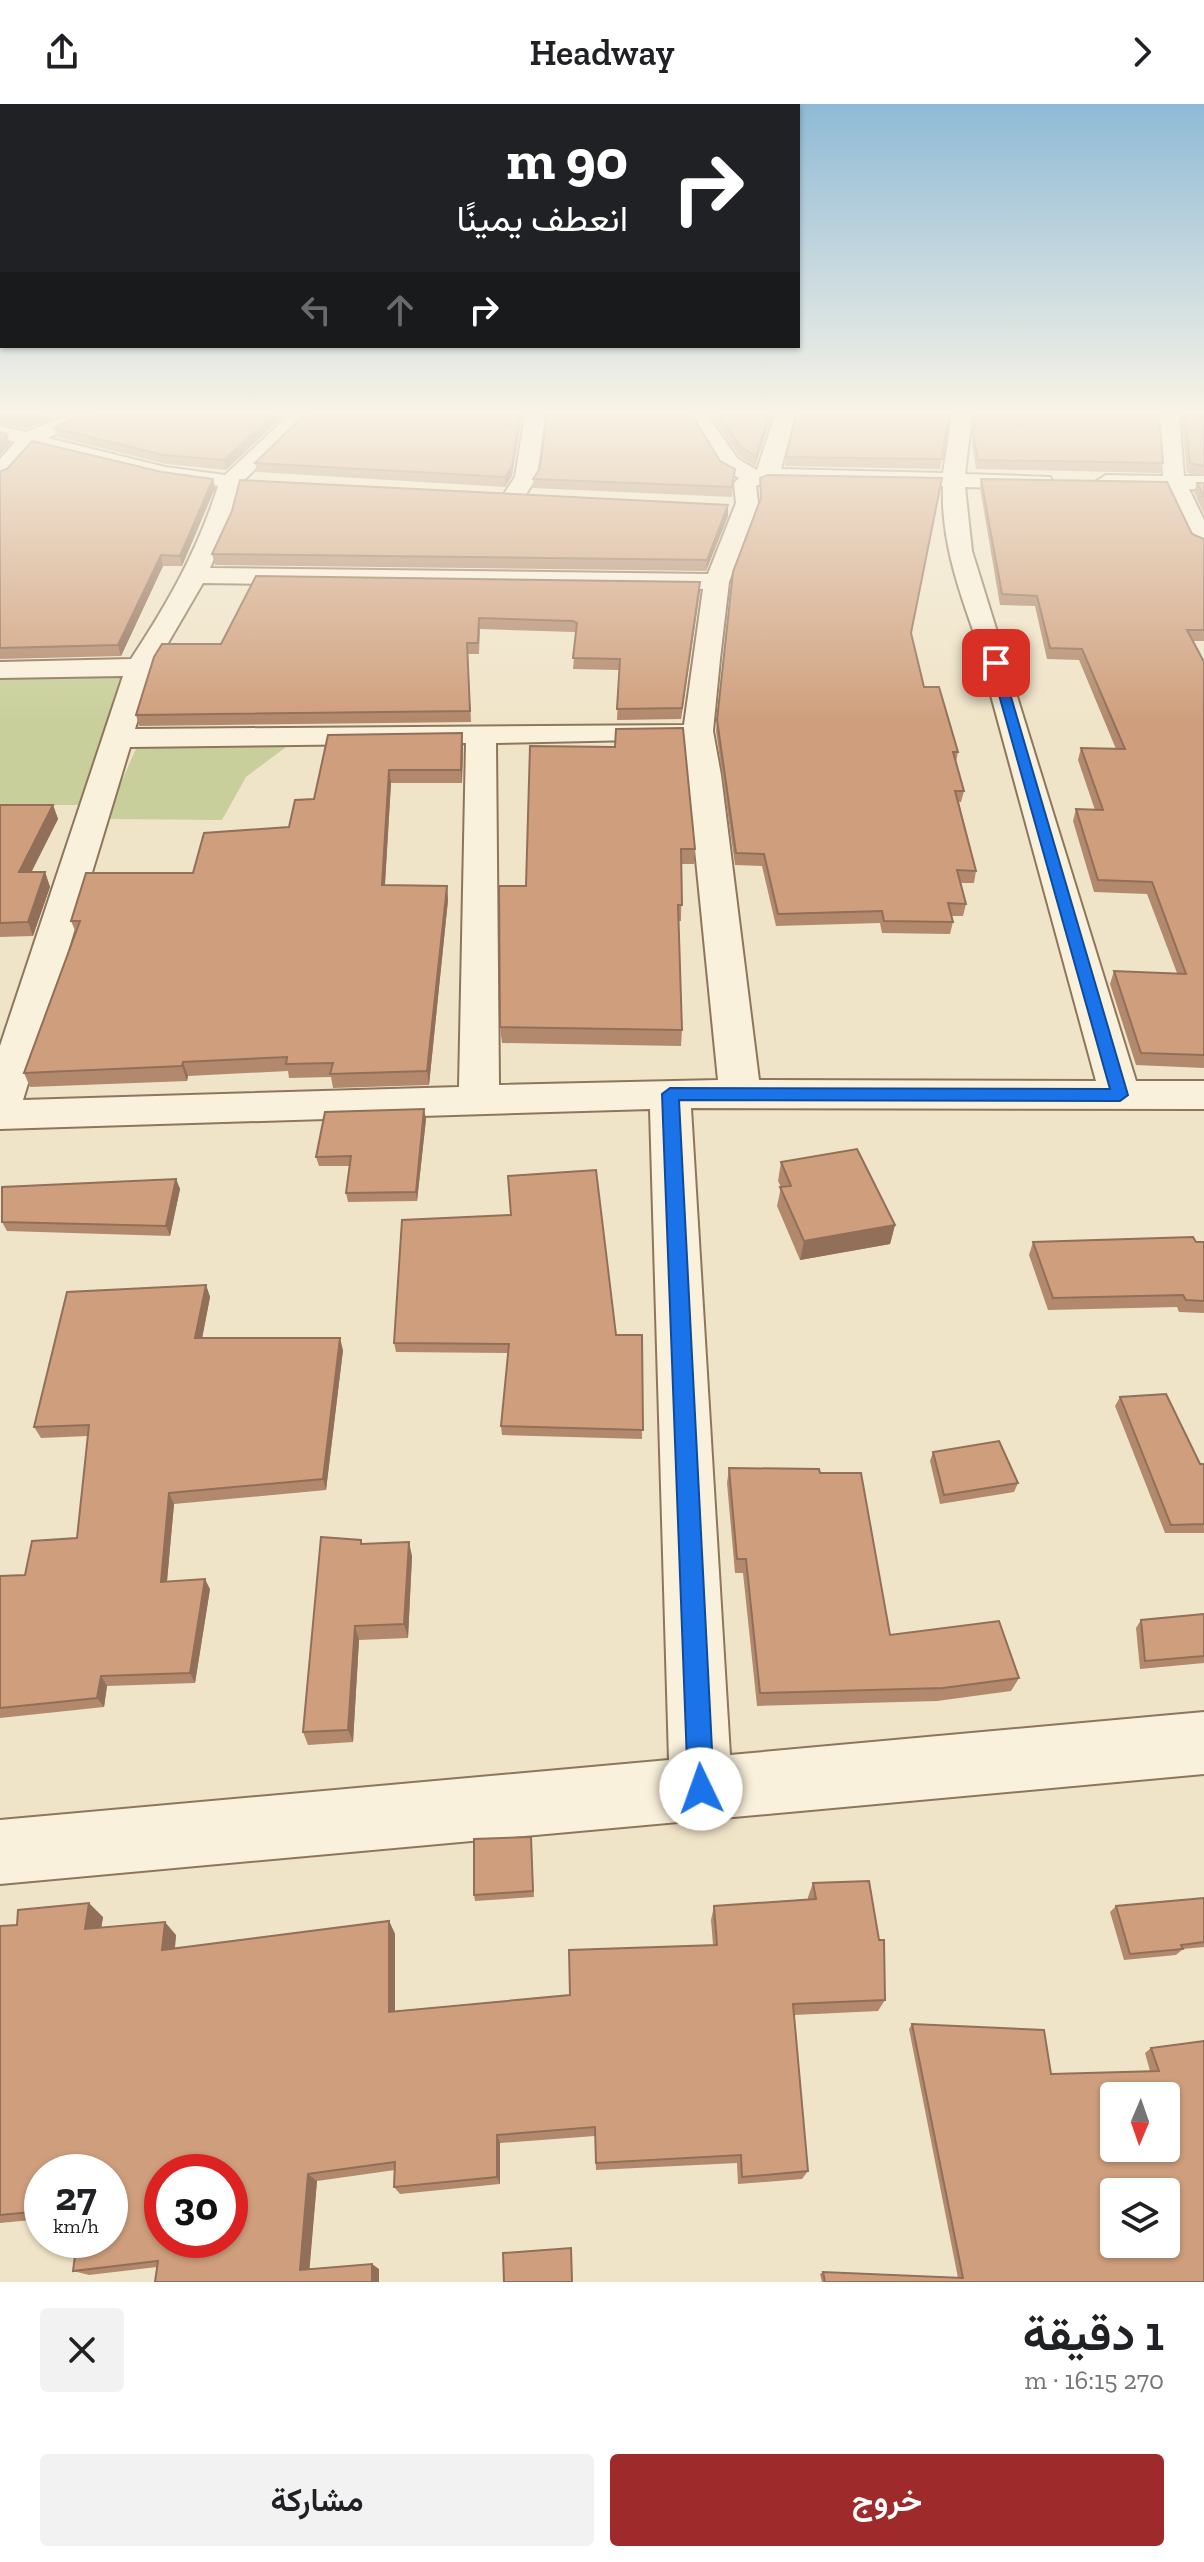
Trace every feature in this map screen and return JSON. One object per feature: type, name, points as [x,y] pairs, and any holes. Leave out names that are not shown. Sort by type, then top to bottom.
[{"type":"street","points":[[0,1108],[140,667],[183,599],[222,517]]},
{"type":"street","points":[[738,517],[717,582],[698,731],[708,790],[740,1096]]},
{"type":"street","points":[[953,517],[960,562],[987,633],[1120,1095]]},
{"type":"street","points":[[1191,517],[1204,543]]},
{"type":"street","points":[[192,575],[717,582]]},
{"type":"street","points":[[0,670],[140,667]]},
{"type":"street","points":[[116,738],[698,731]]},
{"type":"street","points":[[479,1100],[481,736]]},
{"type":"street","points":[[0,1115],[670,1094],[1204,1095]]},
{"type":"street","points":[[670,1094],[701,1789]]},
{"type":"street","points":[[0,1852],[1204,1743]]},
{"type":"green space","points":[[137,674],[95,805],[0,805],[0,677]]},
{"type":"green space","points":[[294,741],[246,777],[222,820],[105,819],[138,744]]},
{"type":"building","points":[[0,517],[197,517],[180,556],[161,555],[118,645],[0,648]]},
{"type":"building","points":[[229,517],[724,517],[707,560],[212,554]]},
{"type":"building","points":[[754,517],[934,517],[911,633],[924,687],[939,687],[958,752],[953,752],[964,791],[955,791],[976,871],[957,870],[966,904],[948,903],[953,922],[884,921],[882,911],[778,914],[764,854],[736,853],[717,720],[733,572]]},
{"type":"building","points":[[988,517],[1184,517],[1192,534],[1204,539],[1204,630],[1187,630],[1204,662],[1204,1055],[1141,1053],[1114,971],[1186,974],[1152,882],[1098,880],[1076,809],[1103,810],[1081,748],[1125,749],[1082,649],[1050,648],[1037,596],[1002,594]]},
{"type":"building","points":[[256,576],[700,582],[682,708],[617,709],[620,659],[573,658],[577,623],[573,621],[479,618],[478,643],[467,643],[470,711],[136,715],[154,657],[162,644],[221,644]]},
{"type":"building","points":[[683,728],[695,849],[681,849],[682,905],[678,905],[682,1030],[500,1027],[499,886],[526,886],[530,746],[615,747],[616,729]]},
{"type":"building","points":[[462,733],[461,770],[389,770],[382,885],[447,886],[427,1071],[330,1074],[333,1063],[286,1064],[287,1057],[183,1062],[182,1066],[24,1073],[80,921],[71,921],[86,873],[193,873],[204,833],[289,827],[295,800],[314,799],[328,735]]},
{"type":"building","points":[[0,805],[53,805],[19,872],[45,872],[28,922],[0,923]]},
{"type":"building","points":[[424,1109],[416,1192],[346,1193],[351,1156],[316,1157],[325,1112]]},
{"type":"building","points":[[857,1149],[895,1225],[804,1241],[780,1187],[791,1186],[781,1162]]},
{"type":"building","points":[[596,1170],[616,1335],[642,1335],[643,1430],[501,1426],[509,1344],[394,1343],[402,1220],[511,1215],[508,1176]]},
{"type":"building","points":[[176,1179],[166,1226],[2,1222],[2,1187]]},
{"type":"building","points":[[1193,1237],[1196,1242],[1204,1242],[1204,1301],[1186,1300],[1183,1295],[1053,1298],[1033,1242]]},
{"type":"building","points":[[206,1285],[195,1338],[340,1338],[323,1479],[169,1493],[161,1582],[205,1579],[190,1673],[101,1676],[97,1698],[0,1708],[0,1576],[25,1575],[32,1541],[77,1538],[89,1425],[34,1427],[67,1292]]},
{"type":"building","points":[[1166,1394],[1200,1464],[1204,1464],[1204,1524],[1171,1525],[1120,1397]]},
{"type":"building","points":[[999,1441],[1018,1483],[944,1495],[933,1452]]},
{"type":"building","points":[[729,1468],[819,1469],[820,1473],[861,1473],[890,1635],[999,1621],[1019,1678],[943,1688],[760,1693],[746,1559],[737,1559]]},
{"type":"building","points":[[321,1537],[361,1540],[361,1544],[409,1542],[404,1624],[355,1626],[348,1730],[303,1732]]},
{"type":"building","points":[[1204,1614],[1204,1656],[1145,1661],[1141,1620]]},
{"type":"building","points":[[531,1837],[533,1891],[474,1895],[474,1839]]},
{"type":"building","points":[[869,1881],[879,1940],[884,1940],[885,2000],[793,2004],[808,2171],[742,2177],[741,2155],[596,2163],[595,2127],[497,2135],[497,2177],[394,2187],[395,2162],[308,2174],[300,2270],[372,2264],[372,2282],[155,2282],[158,2261],[73,2271],[75,2258],[128,2258],[128,2154],[24,2154],[24,2213],[0,2215],[0,1926],[17,1925],[18,1910],[89,1903],[85,1929],[165,1922],[162,1950],[389,1921],[389,2012],[570,1995],[569,1950],[717,1945],[714,1906],[816,1899],[813,1883]]},
{"type":"building","points":[[1204,1898],[1204,1942],[1181,1945],[1183,1949],[1130,1954],[1116,1906]]},
{"type":"building","points":[[912,2024],[1044,2030],[1051,2074],[1159,2071],[1151,2048],[1204,2041],[1204,2282],[825,2282],[823,2272],[963,2278]]},
{"type":"building","points":[[571,2248],[572,2282],[504,2282],[503,2253]]},
{"type":"route","points":[[701,1789],[670,1094],[1120,1095],[996,663]]}]
